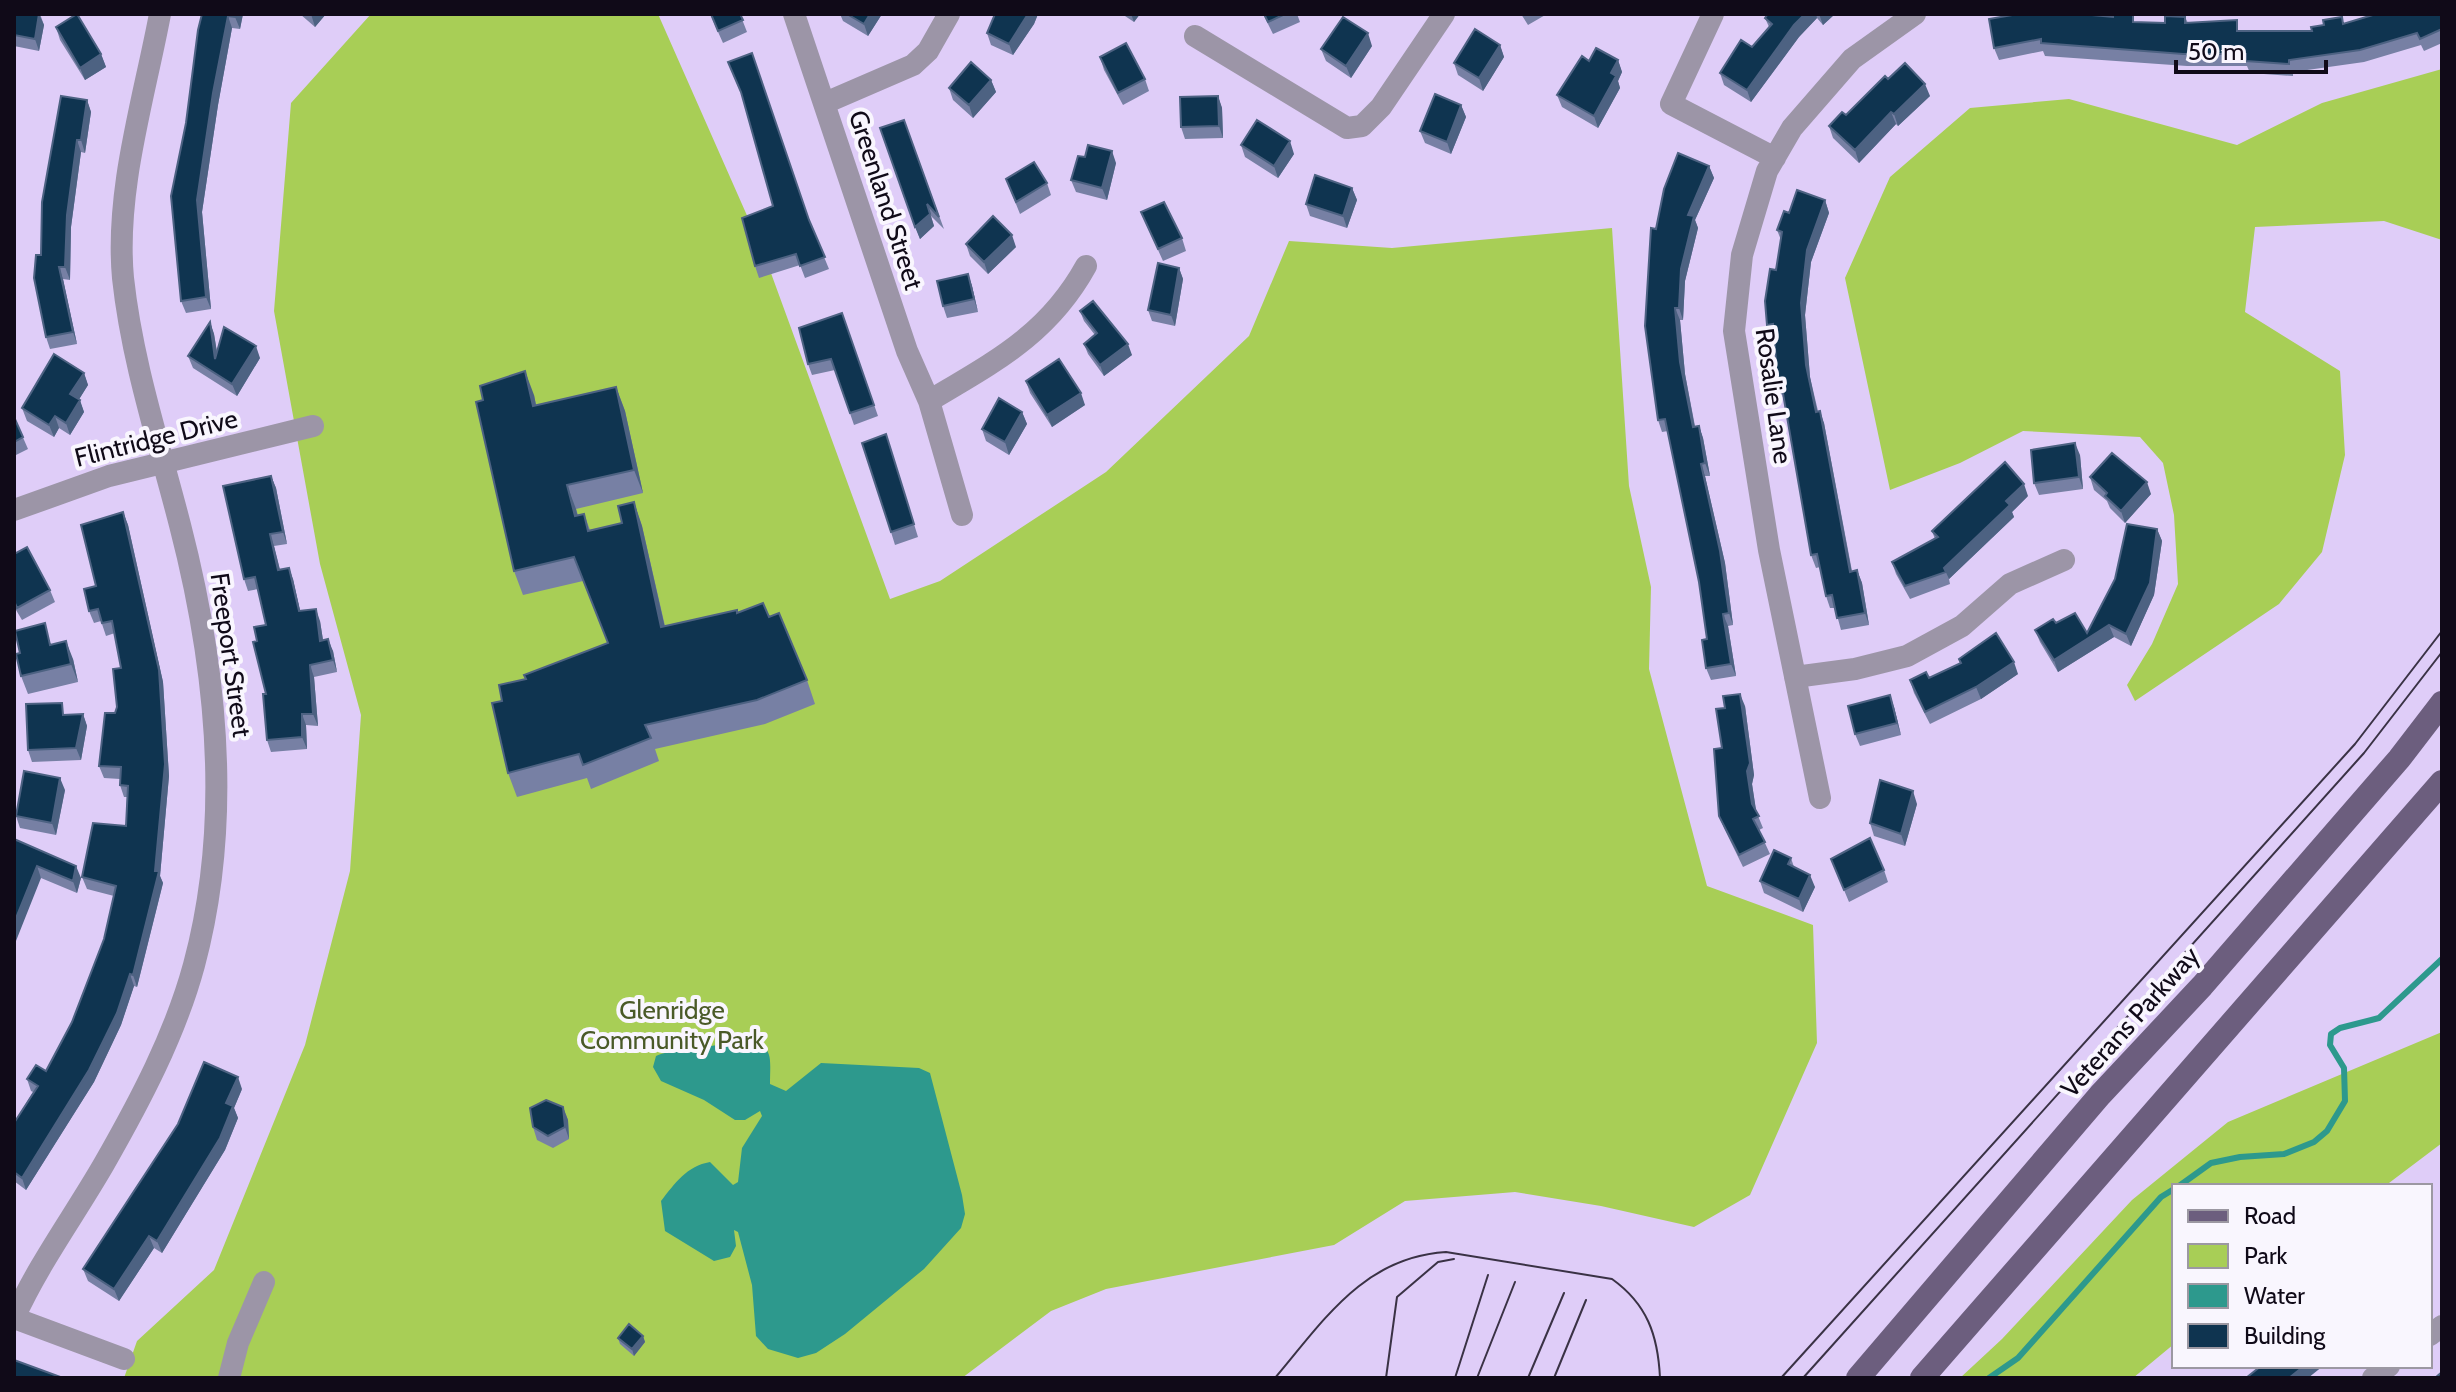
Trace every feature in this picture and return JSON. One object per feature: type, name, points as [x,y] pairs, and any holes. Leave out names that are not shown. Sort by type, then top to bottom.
[{"type":"main road","name":"Veterans Parkway","points":[[1858,1378],[2100,1095],[2202,986],[2389,770],[2442,703]]},
{"type":"main road","points":[[1922,1378],[2442,782]]},
{"type":"street","name":"Freeport Street","points":[[14,1318],[36,1271],[110,1153],[174,1026],[194,964],[207,897],[215,822],[217,743],[213,696],[204,633],[164,465],[150,420],[123,273],[128,182],[160,14]]},
{"type":"street","name":"Greenland Street","points":[[794,14],[907,351],[929,401],[962,515]]},
{"type":"street","points":[[825,103],[913,65],[928,51],[949,14]]},
{"type":"street","points":[[1195,36],[1347,128],[1362,126],[1381,107],[1444,14]]},
{"type":"street","points":[[1713,14],[1671,104],[1775,158]]},
{"type":"street","name":"Rosalie Lane","points":[[1820,798],[1769,550],[1734,331],[1742,255],[1767,171],[1792,128],[1852,59],[1908,15]]},
{"type":"street","points":[[929,401],[1042,327],[1064,304],[1086,266]]},
{"type":"street","name":"Flintridge Drive","points":[[14,510],[109,476],[164,465],[313,426]]},
{"type":"street","points":[[1795,677],[1855,669],[1907,656],[1962,626],[2010,584],[2064,560]]},
{"type":"street","points":[[229,1378],[238,1343],[264,1282]]},
{"type":"street","points":[[14,1318],[124,1359]]},
{"type":"green space","name":"Glenridge Community Park","points":[[371,14],[658,14],[764,254],[890,599],[940,581],[1106,472],[1249,336],[1289,241],[1392,248],[1612,228],[1629,486],[1651,587],[1649,669],[1707,886],[1813,925],[1817,1043],[1750,1195],[1694,1227],[1601,1206],[1515,1192],[1405,1201],[1334,1245],[1106,1289],[1051,1311],[962,1378],[124,1378],[137,1341],[214,1270],[305,1045],[350,871],[361,715],[320,564],[274,311],[291,103]]},
{"type":"green space","points":[[2442,69],[2442,240],[2384,221],[2255,227],[2245,312],[2340,371],[2345,455],[2322,552],[2279,604],[2135,701],[2127,685],[2152,644],[2178,584],[2174,515],[2163,463],[2140,437],[2023,431],[1960,463],[1890,490],[1845,278],[1890,177],[1970,108],[2069,99],[2237,145],[2322,103]]},
{"type":"green space","points":[[2442,1032],[2442,1143],[2388,1184],[2172,1184],[2172,1346],[2133,1378],[1960,1378],[2002,1339],[2132,1200],[2228,1122]]},
{"type":"water","points":[[741,1042],[760,1045],[765,1049],[770,1058],[770,1084],[786,1091],[821,1063],[919,1068],[930,1073],[962,1195],[965,1214],[961,1228],[924,1269],[845,1334],[816,1353],[798,1358],[768,1349],[756,1336],[752,1285],[738,1232],[734,1230],[736,1246],[730,1257],[714,1261],[665,1231],[661,1201],[688,1171],[710,1162],[733,1185],[738,1182],[742,1148],[762,1116],[760,1111],[745,1120],[735,1120],[704,1100],[661,1081],[653,1067],[656,1056]]},
{"type":"building","points":[[14,14],[39,14],[35,39],[14,35]]},
{"type":"building","points":[[77,14],[101,54],[80,68],[56,27]]},
{"type":"building","points":[[202,14],[236,14],[235,17],[228,16],[197,200],[206,297],[181,301],[171,196],[186,123]]},
{"type":"building","points":[[711,14],[740,14],[743,20],[718,31]]},
{"type":"building","points":[[847,14],[870,14],[864,24]]},
{"type":"building","points":[[995,14],[1028,14],[1009,44],[987,33]]},
{"type":"building","points":[[1264,14],[1285,14],[1268,22]]},
{"type":"building","points":[[1768,14],[1805,14],[1747,90],[1720,73],[1741,40],[1752,47],[1772,24],[1765,18]]},
{"type":"building","points":[[2018,14],[2113,17],[2113,14],[2133,14],[2133,22],[2165,23],[2165,16],[2185,17],[2185,23],[2237,20],[2237,31],[2312,31],[2311,27],[2324,25],[2323,20],[2342,17],[2343,24],[2376,14],[2442,14],[2442,29],[2420,39],[2417,33],[2360,50],[2289,60],[2289,64],[2246,61],[2246,54],[2183,54],[2041,43],[2041,39],[1994,48],[1989,19]]},
{"type":"building","points":[[1343,17],[1368,33],[1346,66],[1321,49]]},
{"type":"building","points":[[1475,29],[1500,45],[1479,78],[1454,63]]},
{"type":"building","points":[[1126,43],[1145,79],[1118,93],[1100,57]]},
{"type":"building","points":[[1596,48],[1618,60],[1611,73],[1616,76],[1594,116],[1557,95],[1582,56],[1589,61]]},
{"type":"building","points":[[752,53],[809,220],[825,257],[800,266],[796,254],[755,266],[742,218],[773,206],[741,92],[728,62]]},
{"type":"building","points":[[971,62],[991,80],[969,105],[949,88]]},
{"type":"building","points":[[1905,63],[1925,84],[1894,114],[1891,112],[1855,150],[1829,126],[1842,112],[1846,115],[1885,76],[1888,79]]},
{"type":"building","points":[[1435,94],[1461,105],[1447,142],[1420,131]]},
{"type":"building","points":[[61,96],[87,100],[81,140],[77,140],[67,215],[65,267],[59,267],[73,332],[46,337],[34,278],[36,255],[41,255],[42,202]]},
{"type":"building","points":[[1218,96],[1219,126],[1181,127],[1180,97]]},
{"type":"building","points":[[904,120],[939,217],[927,204],[930,214],[915,227],[880,128]]},
{"type":"building","points":[[1257,120],[1290,141],[1274,166],[1241,145]]},
{"type":"building","points":[[1088,145],[1112,151],[1102,188],[1071,180],[1078,156],[1085,157]]},
{"type":"building","points":[[1678,153],[1709,166],[1688,215],[1694,216],[1681,269],[1679,308],[1675,308],[1680,362],[1693,427],[1699,426],[1705,463],[1701,464],[1720,551],[1729,613],[1723,614],[1731,664],[1706,668],[1702,640],[1707,639],[1699,582],[1665,419],[1658,420],[1645,326],[1651,228],[1656,229],[1664,189]]},
{"type":"building","points":[[1034,162],[1047,183],[1016,202],[1006,179]]},
{"type":"building","points":[[1315,175],[1352,188],[1343,216],[1306,204]]},
{"type":"building","points":[[1797,190],[1825,200],[1807,250],[1801,303],[1806,365],[1816,412],[1820,411],[1850,572],[1857,570],[1865,613],[1837,618],[1832,595],[1826,596],[1817,554],[1811,555],[1781,382],[1775,383],[1771,363],[1776,362],[1773,324],[1767,325],[1765,301],[1770,269],[1776,270],[1782,232],[1777,230],[1784,211],[1789,213]]},
{"type":"building","points":[[1164,202],[1182,238],[1158,249],[1141,212]]},
{"type":"building","points":[[993,216],[1012,235],[984,262],[966,244]]},
{"type":"building","points":[[1158,263],[1179,268],[1171,315],[1148,310]]},
{"type":"building","points":[[968,274],[974,299],[943,306],[937,281]]},
{"type":"building","points":[[1093,301],[1128,344],[1100,365],[1084,344],[1097,333],[1080,311]]},
{"type":"building","points":[[842,313],[874,405],[850,413],[831,359],[808,364],[799,328]]},
{"type":"building","points":[[210,322],[215,359],[224,327],[256,346],[232,384],[188,356]]},
{"type":"building","points":[[54,354],[84,373],[70,394],[80,400],[66,423],[55,416],[49,425],[22,408]]},
{"type":"building","points":[[1059,359],[1081,393],[1047,415],[1026,381]]},
{"type":"building","points":[[525,371],[533,406],[616,387],[634,470],[567,485],[575,516],[584,514],[588,531],[622,523],[618,506],[634,502],[661,627],[737,610],[737,613],[763,603],[769,617],[779,613],[807,680],[757,700],[645,725],[651,738],[583,765],[579,754],[508,773],[492,703],[502,701],[499,685],[526,679],[524,675],[608,643],[574,557],[514,571],[476,402],[483,400],[480,386]]},
{"type":"building","points":[[999,398],[1022,412],[1005,442],[982,429]]},
{"type":"building","points":[[14,417],[23,437],[14,442]]},
{"type":"building","points":[[886,434],[914,524],[891,532],[862,443]]},
{"type":"building","points":[[2075,443],[2079,477],[2034,483],[2031,450]]},
{"type":"building","points":[[2112,453],[2147,482],[2121,511],[2090,477]]},
{"type":"building","points":[[2005,462],[2024,484],[2006,501],[2010,505],[1944,568],[1946,572],[1905,586],[1892,562],[1938,537],[1932,531]]},
{"type":"building","points":[[271,476],[283,532],[270,534],[278,570],[289,568],[299,611],[316,609],[320,641],[328,639],[333,660],[310,665],[313,714],[302,714],[302,737],[267,740],[263,694],[266,694],[253,642],[257,641],[254,627],[266,625],[255,577],[244,579],[223,486]]},
{"type":"building","points":[[123,512],[159,670],[165,764],[155,871],[159,871],[133,975],[130,974],[117,1013],[89,1070],[22,1178],[14,1172],[14,1123],[38,1086],[27,1079],[36,1065],[46,1071],[72,1022],[104,939],[116,886],[82,877],[93,823],[126,826],[128,786],[120,785],[121,767],[99,766],[105,713],[115,713],[117,707],[113,669],[121,668],[112,621],[102,623],[98,609],[89,611],[84,589],[96,586],[81,525]]},
{"type":"building","points":[[2127,524],[2157,529],[2150,583],[2126,634],[2109,625],[2054,660],[2035,630],[2053,619],[2056,623],[2075,613],[2087,633],[2115,579]]},
{"type":"building","points":[[27,547],[50,590],[17,608],[14,601],[14,554]]},
{"type":"building","points":[[45,623],[50,645],[66,641],[71,664],[21,676],[15,631]]},
{"type":"building","points":[[1996,633],[2014,662],[1976,687],[1925,712],[1910,680],[1926,672],[1929,678],[1961,663],[1959,659]]},
{"type":"building","points":[[1740,694],[1750,763],[1747,771],[1752,804],[1759,816],[1753,819],[1765,842],[1739,855],[1719,816],[1714,749],[1722,748],[1716,709],[1725,708],[1723,696]]},
{"type":"building","points":[[1890,695],[1897,723],[1855,734],[1848,706]]},
{"type":"building","points":[[62,703],[63,715],[83,714],[76,748],[28,750],[26,704]]},
{"type":"building","points":[[24,771],[60,778],[52,823],[16,816]]},
{"type":"building","points":[[1880,780],[1913,791],[1901,834],[1870,823]]},
{"type":"building","points":[[1870,838],[1884,870],[1844,890],[1831,859]]},
{"type":"building","points":[[14,839],[76,866],[73,881],[37,866],[14,923]]},
{"type":"building","points":[[1774,850],[1791,858],[1788,864],[1810,875],[1799,899],[1760,881]]},
{"type":"building","points":[[204,1062],[238,1077],[226,1103],[233,1106],[220,1138],[157,1241],[149,1236],[114,1289],[83,1269],[178,1124]]},
{"type":"building","points":[[546,1100],[563,1107],[565,1127],[548,1136],[533,1127],[530,1108]]},
{"type":"building","points":[[629,1324],[643,1336],[632,1349],[618,1338]]},
{"type":"building","points":[[14,1360],[63,1378],[14,1378]]},
{"type":"building","points":[[2258,1368],[2302,1368],[2289,1378],[2246,1378]]},
{"type":"waterway","points":[[2182,1184],[2211,1163],[2240,1157],[2284,1154],[2314,1142],[2327,1131],[2345,1101],[2344,1068],[2330,1045],[2331,1034],[2340,1028],[2379,1018],[2442,959]]},
{"type":"waterway","points":[[1989,1378],[2018,1358],[2161,1197],[2172,1190]]},
{"type":"tram line","points":[[1781,1378],[2355,744],[2442,631]]},
{"type":"tram line","points":[[1803,1378],[2364,753],[2442,652]]},
{"type":"tram line","points":[[1275,1378],[1329,1314],[1369,1279],[1417,1256],[1446,1252],[1612,1279],[1634,1299],[1648,1322],[1657,1348],[1660,1378]]},
{"type":"tram line","points":[[1386,1378],[1397,1297],[1438,1262],[1454,1259]]},
{"type":"tram line","points":[[1455,1378],[1488,1275]]},
{"type":"tram line","points":[[1477,1378],[1515,1282]]},
{"type":"tram line","points":[[1528,1378],[1564,1293]]},
{"type":"tram line","points":[[1554,1378],[1586,1300]]}]
